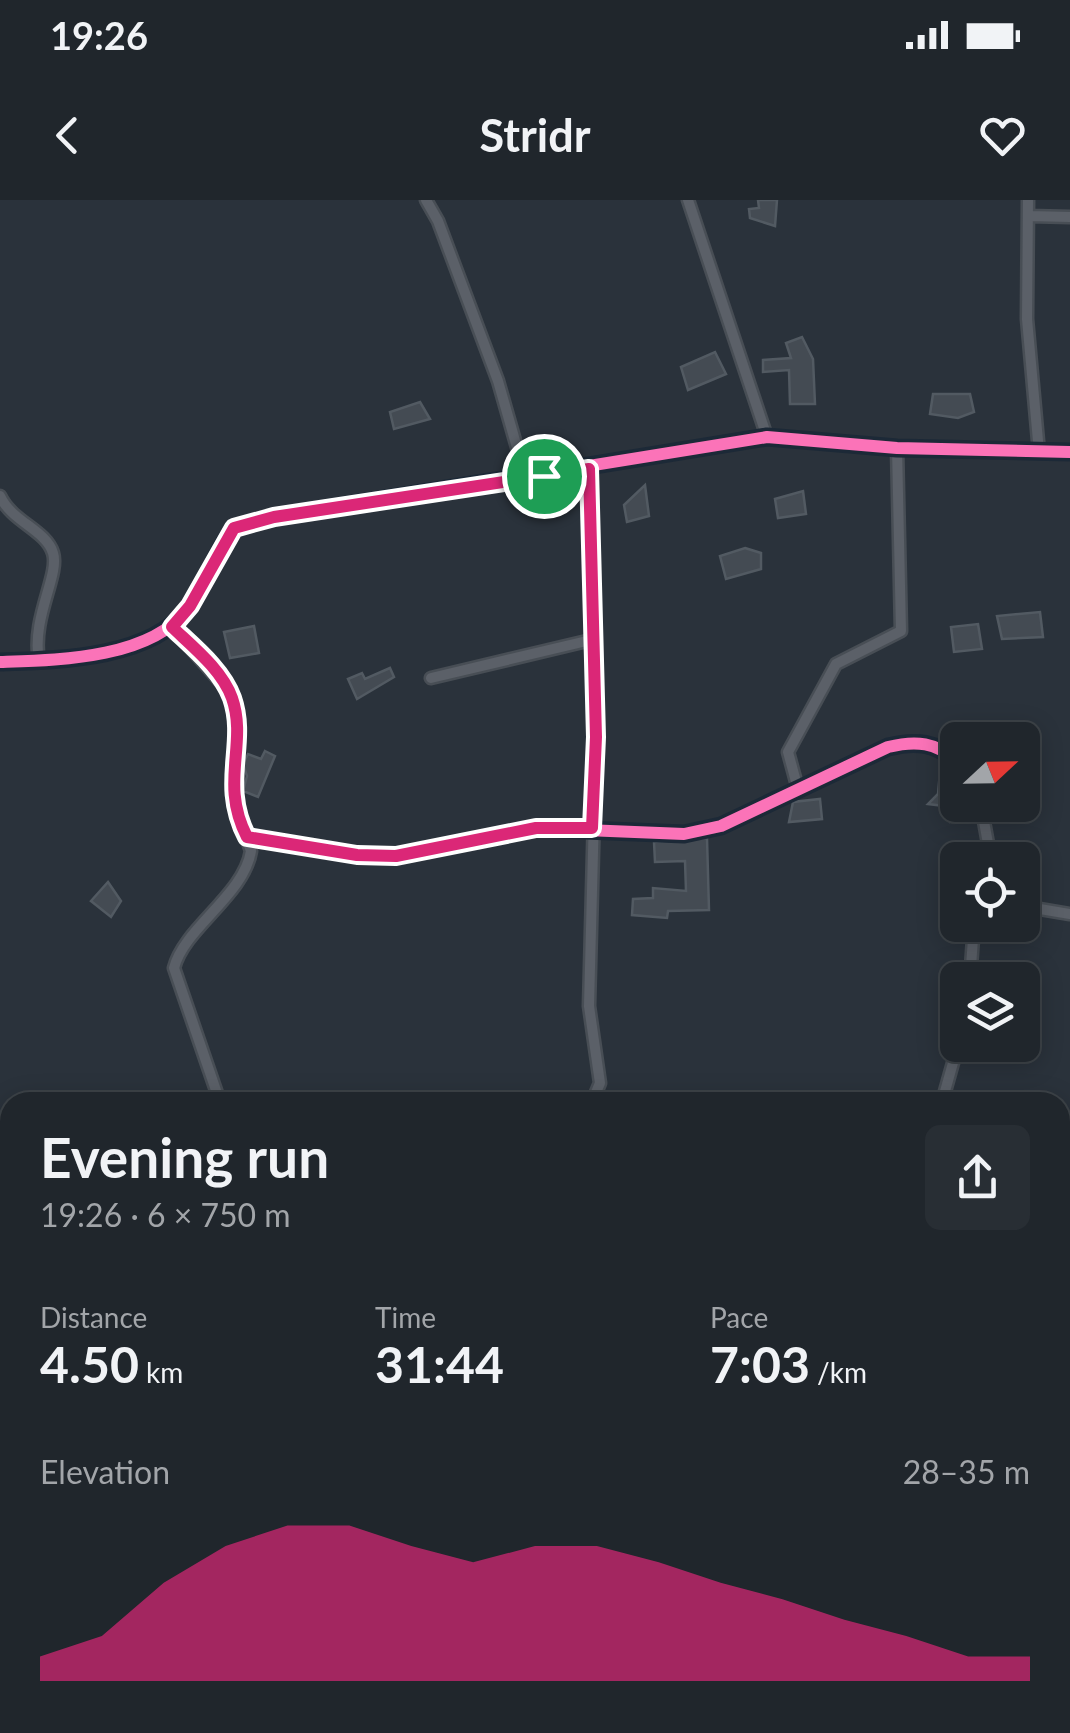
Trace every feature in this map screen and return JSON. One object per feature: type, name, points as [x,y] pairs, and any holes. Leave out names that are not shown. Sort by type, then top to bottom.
[{"type":"street","points":[[426,200],[438,221],[491,364],[526,478]]},
{"type":"street","points":[[688,200],[767,437]]},
{"type":"street","points":[[1028,200],[1027,319],[1039,452]]},
{"type":"street","points":[[1029,216],[1070,217]]},
{"type":"street","points":[[0,662],[39,661],[128,646],[172,627],[190,606],[234,528],[274,517],[589,469],[767,437],[897,448],[1070,452]]},
{"type":"street","points":[[798,789],[788,759],[790,746],[820,700],[827,676],[836,664],[901,631],[897,448]]},
{"type":"street","points":[[589,469],[596,737],[589,1006],[600,1083],[596,1092]]},
{"type":"street","points":[[0,496],[19,522],[44,537],[55,557],[55,570],[38,616],[35,640],[39,661]]},
{"type":"street","points":[[172,627],[231,694],[235,720],[231,782],[251,858],[221,904],[177,956],[174,968],[217,1092]]},
{"type":"street","points":[[431,678],[591,640]]},
{"type":"street","points":[[247,837],[357,855],[396,856],[523,830],[592,828],[684,834],[722,826],[888,747],[910,741],[940,747]]},
{"type":"street","points":[[1040,909],[1070,914]]},
{"type":"street","points":[[945,1092],[953,1062]]},
{"type":"building","points":[[758,200],[777,200],[775,226],[750,218],[749,209],[759,208]]},
{"type":"building","points":[[802,337],[813,359],[815,404],[790,404],[789,370],[763,372],[763,360],[791,358],[786,343]]},
{"type":"building","points":[[715,352],[726,374],[688,390],[681,367]]},
{"type":"building","points":[[933,394],[970,394],[974,412],[958,418],[930,414]]},
{"type":"building","points":[[420,402],[430,419],[394,429],[390,412]]},
{"type":"building","points":[[645,485],[649,516],[627,522],[624,505]]},
{"type":"building","points":[[803,491],[806,514],[778,518],[775,499]]},
{"type":"building","points":[[745,548],[761,553],[761,569],[726,579],[720,556]]},
{"type":"building","points":[[1040,612],[1043,637],[1002,639],[997,616]]},
{"type":"building","points":[[978,624],[982,649],[954,652],[951,627]]},
{"type":"building","points":[[254,626],[259,653],[230,658],[224,632]]},
{"type":"building","points":[[390,668],[394,677],[357,699],[348,679],[362,673],[365,679]]},
{"type":"building","points":[[265,751],[275,756],[258,797],[243,791],[247,776],[243,764],[248,754],[261,759]]},
{"type":"building","points":[[939,783],[940,806],[928,804],[938,794]]},
{"type":"building","points":[[820,799],[822,819],[789,822],[793,802]]},
{"type":"building","points":[[707,838],[709,910],[668,911],[667,918],[632,915],[633,899],[653,898],[653,888],[686,891],[685,861],[655,862],[654,842]]},
{"type":"building","points":[[108,882],[121,901],[111,917],[91,901]]},
{"type":"cycle path","points":[[0,662],[75,658],[150,638],[171,626],[188,609],[234,528],[274,517],[767,437],[897,448],[1070,452]]},
{"type":"cycle path","points":[[247,837],[357,855],[396,856],[536,828],[684,834],[721,826],[888,747],[925,744],[940,749]]},
{"type":"route","points":[[589,469],[596,737],[592,828],[536,828],[396,856],[357,855],[312,844],[247,837],[231,782],[235,720],[231,694],[223,680],[172,627],[190,606],[234,528],[274,517],[544,476],[589,469]]}]
